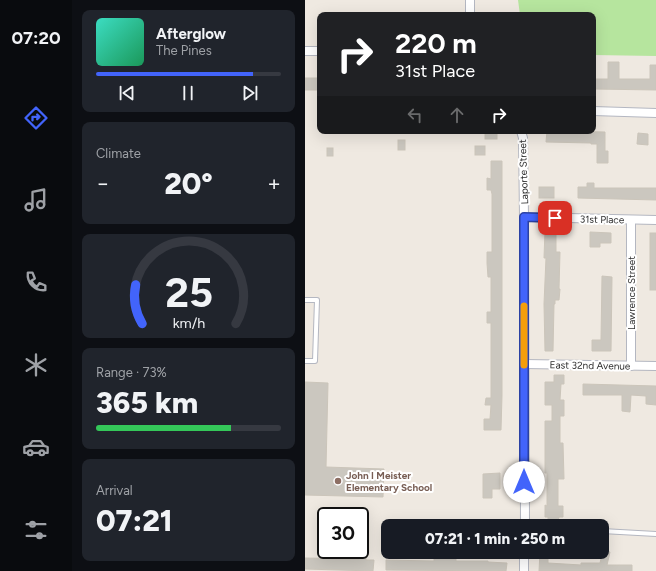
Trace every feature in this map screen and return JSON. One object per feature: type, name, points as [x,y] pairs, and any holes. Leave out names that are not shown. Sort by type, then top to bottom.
[{"type":"street","points":[[470,0],[470,12]]},
{"type":"street","points":[[305,51],[317,51]]},
{"type":"street","points":[[596,111],[656,113]]},
{"type":"street","name":"Laporte Street","points":[[522,134],[524,217],[525,519]]},
{"type":"street","name":"31st Place","points":[[524,217],[656,220]]},
{"type":"street","name":"Lawrence Street","points":[[631,220],[631,366]]},
{"type":"street","name":"East 32nd Avenue","points":[[524,364],[656,366]]},
{"type":"street","points":[[524,559],[524,571]]},
{"type":"lane","points":[[305,300],[317,300],[315,361],[305,361]]},
{"type":"lane","points":[[609,531],[656,534]]},
{"type":"green space","points":[[518,0],[656,0],[656,56],[596,55],[596,12],[520,12]]},
{"type":"building","points":[[608,62],[619,62],[619,79],[650,79],[650,65],[656,65],[656,90],[596,89],[596,79],[608,79]]},
{"type":"building","points":[[305,78],[317,78],[317,90],[305,90]]},
{"type":"building","points":[[596,132],[605,132],[605,151],[608,151],[608,163],[597,163],[597,144],[546,142],[547,134],[596,134]]},
{"type":"building","points":[[638,133],[648,134],[648,145],[637,144]]},
{"type":"building","points":[[485,134],[497,134],[497,139],[485,139]]},
{"type":"building","points":[[398,140],[405,140],[405,150],[398,150]]},
{"type":"building","points":[[475,146],[485,146],[485,155],[475,155]]},
{"type":"building","points":[[327,148],[333,148],[333,156],[327,156]]},
{"type":"building","points":[[491,161],[502,161],[501,430],[484,430],[484,419],[490,419],[491,405],[485,405],[486,398],[491,398],[491,323],[487,323],[487,312],[491,312],[491,277],[488,277],[487,252],[492,252],[492,194],[491,190],[487,190],[487,178],[491,179]]},
{"type":"building","points":[[587,183],[594,183],[594,188],[656,188],[656,200],[578,198],[578,187],[587,187]]},
{"type":"building","points":[[539,187],[554,187],[554,198],[539,198]]},
{"type":"building","points":[[545,231],[556,232],[556,252],[560,252],[560,289],[559,300],[555,300],[554,304],[553,351],[545,351]]},
{"type":"building","points":[[590,232],[611,233],[611,243],[600,243],[600,247],[590,247]]},
{"type":"building","points":[[650,233],[656,233],[656,290],[650,290]]},
{"type":"building","points":[[602,276],[612,277],[611,351],[592,351],[592,340],[601,340]]},
{"type":"building","points":[[554,375],[564,375],[564,384],[561,384],[560,400],[564,400],[564,416],[560,416],[560,443],[563,443],[564,479],[558,479],[558,506],[563,506],[563,517],[559,517],[558,519],[548,519],[548,517],[545,517],[545,505],[547,506],[547,473],[545,473],[545,421],[552,421],[552,405],[545,405],[545,382],[554,382]]},
{"type":"building","points":[[305,382],[328,383],[326,467],[384,469],[383,497],[305,495]]},
{"type":"building","points":[[583,384],[656,386],[656,405],[646,404],[646,396],[631,395],[630,412],[622,411],[622,395],[583,395]]},
{"type":"building","points":[[500,473],[500,489],[492,489],[492,498],[483,498],[483,474]]},
{"type":"building","points":[[305,558],[374,560],[373,571],[305,569]]},
{"type":"building","points":[[434,559],[456,559],[456,561],[488,561],[507,563],[506,571],[386,570],[386,560],[434,561]]},
{"type":"building","points":[[540,559],[548,559],[548,563],[581,565],[581,563],[600,563],[601,559],[608,559],[607,565],[632,565],[632,571],[539,571]]},
{"type":"slow traffic","points":[[524,306],[524,365]]},
{"type":"place","name":"John I Meister Elementary School","points":[[338,481]]},
{"type":"route","points":[[524,482],[524,217],[555,218]]}]
